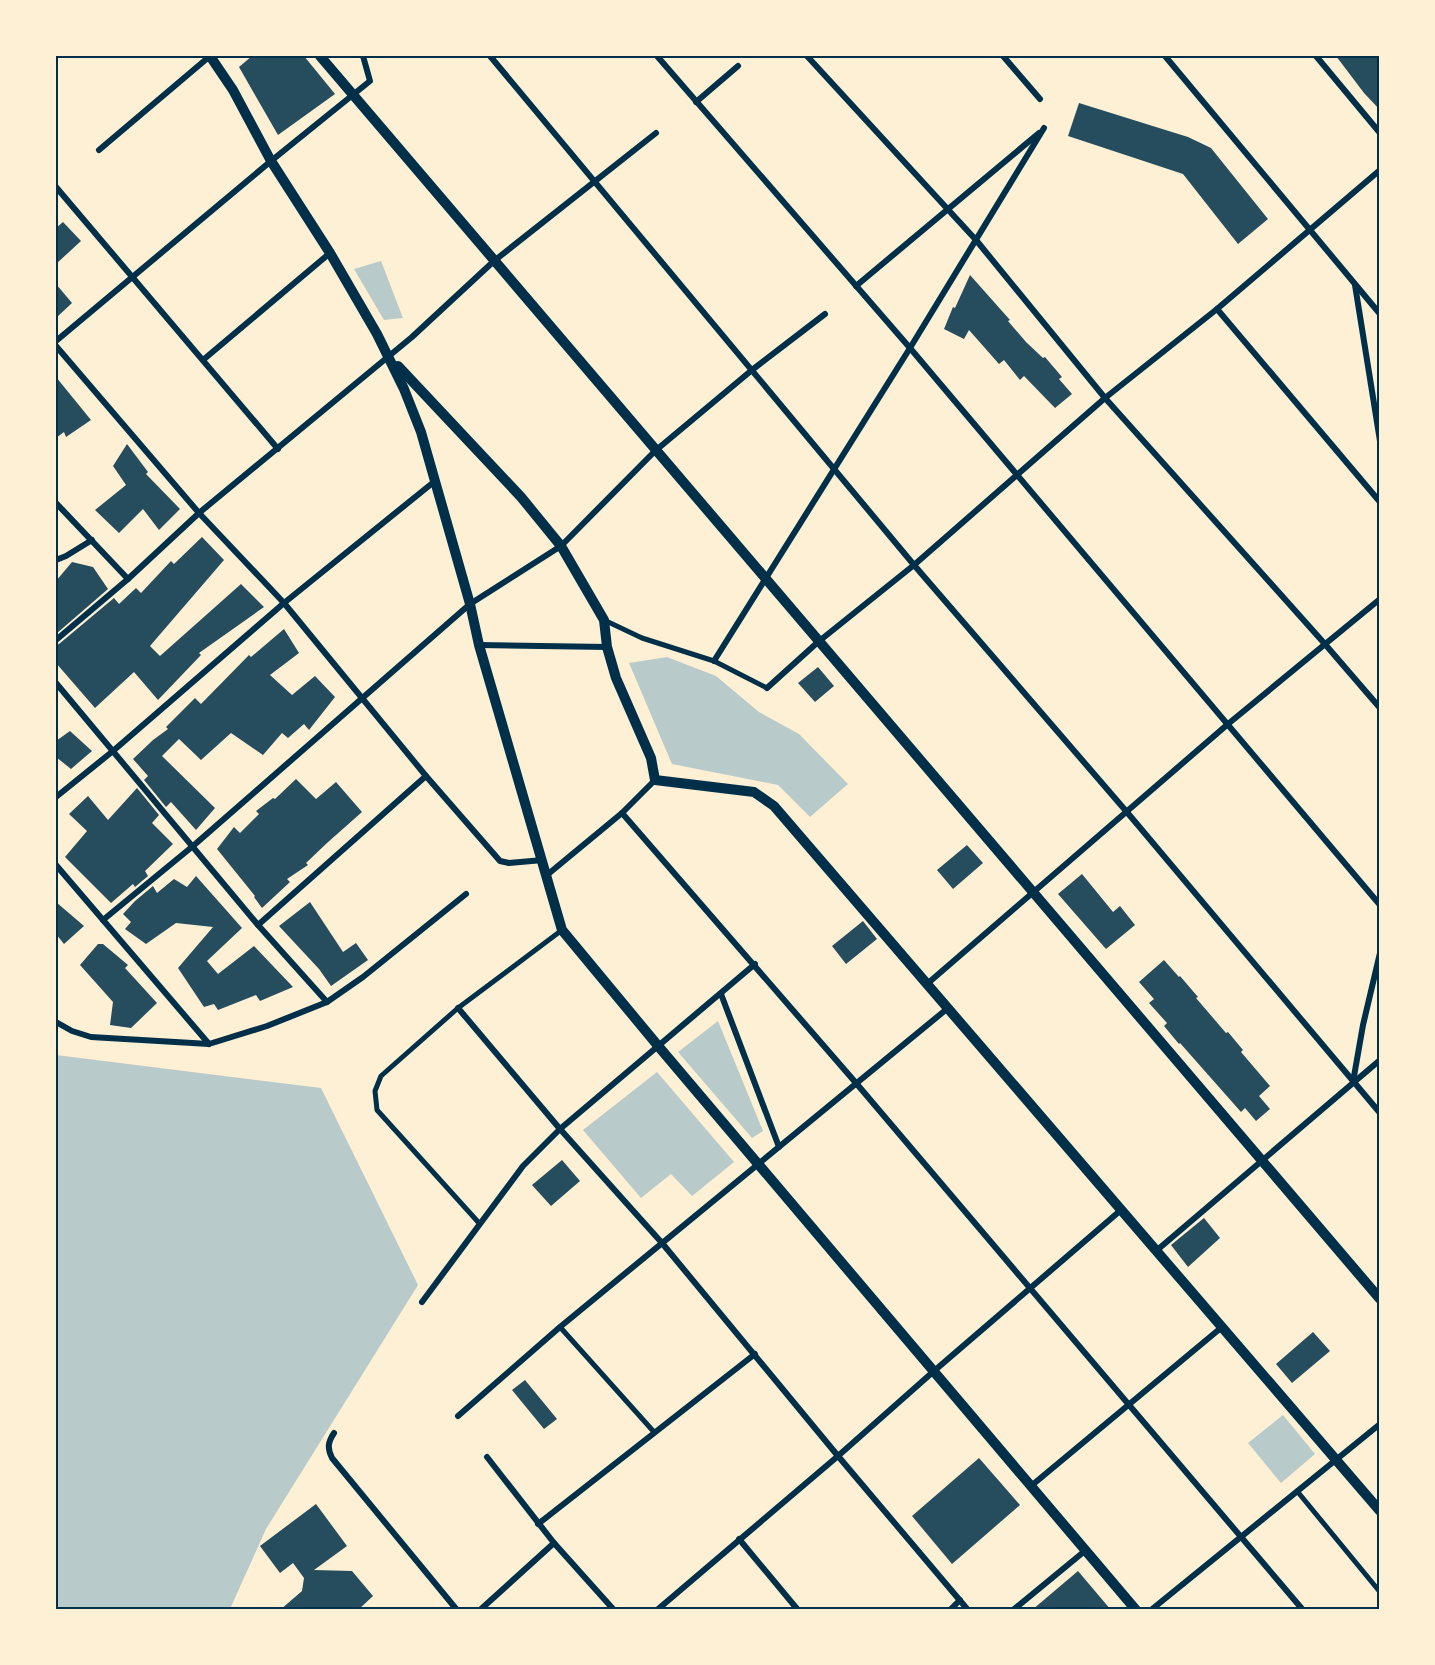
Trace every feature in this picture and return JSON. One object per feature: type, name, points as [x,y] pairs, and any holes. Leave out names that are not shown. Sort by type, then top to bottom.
[{"type":"street","points":[[99,150],[210,56],[233,90],[271,161],[330,253],[389,356],[416,417],[470,604],[479,645],[562,930],[1136,1610]]},
{"type":"street","points":[[320,56],[1380,1299]]},
{"type":"street","points":[[56,341],[370,81],[363,56]]},
{"type":"street","points":[[490,56],[914,566],[1126,811],[1380,1113]]},
{"type":"street","points":[[657,56],[910,348],[1380,905]]},
{"type":"street","points":[[807,56],[976,240],[1105,398],[1380,708]]},
{"type":"street","points":[[1002,56],[1040,99]]},
{"type":"street","points":[[1165,56],[1380,314]]},
{"type":"street","points":[[1316,56],[1380,134]]},
{"type":"street","points":[[696,102],[738,66]]},
{"type":"street","points":[[714,661],[910,348],[1044,128],[856,286]]},
{"type":"street","points":[[56,640],[128,579],[200,513],[389,356],[494,261],[656,133]]},
{"type":"street","points":[[604,620],[642,638],[714,661],[767,688],[818,642],[914,566],[1105,398],[1217,309],[1380,170]]},
{"type":"street","points":[[56,187],[278,449]]},
{"type":"street","points":[[203,360],[330,253]]},
{"type":"street","points":[[1355,284],[1380,441]]},
{"type":"street","points":[[1217,309],[1380,502]]},
{"type":"street","points":[[104,920],[193,846],[470,604],[561,546],[655,451],[752,370],[825,314]]},
{"type":"street","points":[[56,346],[200,513],[284,603],[426,776],[500,861],[509,863],[543,860]]},
{"type":"street","points":[[389,356],[520,497],[561,546],[604,620],[607,647],[616,678],[651,759],[655,780]]},
{"type":"street","points":[[56,797],[113,751],[284,603],[435,480]]},
{"type":"street","points":[[56,503],[128,579]]},
{"type":"street","points":[[56,560],[92,540]]},
{"type":"street","points":[[927,984],[1228,724],[1380,599]]},
{"type":"street","points":[[479,645],[607,647]]},
{"type":"street","points":[[56,683],[258,925],[327,1002]]},
{"type":"street","points":[[258,925],[426,776]]},
{"type":"street","points":[[547,875],[622,813],[655,780]]},
{"type":"street","points":[[655,780],[754,792],[774,806],[1380,1511]]},
{"type":"street","points":[[622,813],[856,1083],[1303,1610]]},
{"type":"street","points":[[56,865],[208,1044]]},
{"type":"street","points":[[56,1022],[72,1031],[92,1037],[208,1044],[267,1026],[327,1002],[363,977],[466,894]]},
{"type":"street","points":[[479,1223],[377,1110],[375,1091],[381,1076],[458,1008],[562,930]]},
{"type":"street","points":[[1353,1082],[1363,1025],[1380,953]]},
{"type":"street","points":[[422,1302],[523,1166],[560,1129],[754,964]]},
{"type":"street","points":[[721,994],[779,1147]]},
{"type":"street","points":[[458,1008],[560,1129],[662,1243],[968,1610]]},
{"type":"street","points":[[458,1416],[560,1327],[948,1008]]},
{"type":"street","points":[[1156,1251],[1380,1060]]},
{"type":"street","points":[[657,1610],[1121,1210]]},
{"type":"street","points":[[560,1327],[654,1432]]},
{"type":"street","points":[[1031,1486],[1222,1327]]},
{"type":"street","points":[[538,1524],[755,1354]]},
{"type":"street","points":[[1151,1610],[1380,1424]]},
{"type":"street","points":[[334,1432],[328,1450],[332,1458],[457,1610]]},
{"type":"street","points":[[487,1457],[538,1524],[614,1610]]},
{"type":"street","points":[[1297,1491],[1380,1592]]},
{"type":"street","points":[[739,1539],[798,1610]]},
{"type":"street","points":[[480,1610],[554,1543]]},
{"type":"street","points":[[1013,1610],[1086,1550]]},
{"type":"street","points":[[950,1610],[960,1600]]},
{"type":"shaded area","points":[[381,261],[403,318],[384,320],[354,269]]},
{"type":"shaded area","points":[[667,657],[716,676],[759,712],[799,734],[848,784],[810,817],[778,785],[672,764],[629,663]]},
{"type":"shaded area","points":[[718,1021],[763,1131],[752,1138],[678,1052]]},
{"type":"shaded area","points":[[56,1055],[321,1088],[418,1285],[266,1529],[230,1609],[56,1609]]},
{"type":"shaded area","points":[[657,1072],[734,1162],[692,1196],[671,1174],[641,1198],[583,1130]]},
{"type":"shaded area","points":[[1283,1415],[1315,1454],[1281,1483],[1248,1443]]},
{"type":"building","points":[[252,56],[304,56],[335,94],[278,135],[239,67]]},
{"type":"building","points":[[1336,56],[1380,56],[1380,110],[1364,93]]},
{"type":"building","points":[[1079,103],[1188,137],[1211,148],[1268,219],[1238,244],[1183,174],[1068,136]]},
{"type":"building","points":[[63,222],[81,241],[56,264],[56,228]]},
{"type":"building","points":[[970,275],[1010,320],[1008,321],[1026,342],[1043,358],[1045,357],[1062,377],[1059,379],[1072,394],[1055,408],[1024,376],[1020,380],[1004,360],[999,364],[969,330],[964,339],[944,329]]},
{"type":"building","points":[[56,284],[72,303],[56,318]]},
{"type":"building","points":[[56,377],[91,420],[66,437],[64,432],[56,438]]},
{"type":"building","points":[[127,444],[148,472],[146,474],[180,509],[159,530],[143,509],[119,533],[95,510],[126,485],[113,466]]},
{"type":"building","points":[[202,537],[224,560],[150,646],[160,656],[241,584],[264,607],[199,653],[201,655],[158,700],[134,672],[95,708],[56,663],[56,645],[114,598],[119,604],[136,588],[141,593],[171,561],[174,564]]},
{"type":"building","points":[[72,562],[93,567],[108,589],[56,634],[56,581]]},
{"type":"building","points":[[284,629],[299,653],[270,675],[292,695],[315,676],[335,697],[309,730],[304,724],[288,738],[282,733],[263,755],[231,733],[201,760],[179,739],[162,756],[215,808],[196,830],[171,802],[166,807],[144,780],[148,776],[133,759],[168,729],[166,727],[195,698],[201,704],[249,655],[251,657]]},
{"type":"building","points":[[818,667],[834,686],[815,702],[798,683]]},
{"type":"building","points":[[70,731],[92,751],[71,769],[56,757],[56,741]]},
{"type":"building","points":[[296,779],[316,799],[336,782],[362,812],[306,863],[308,865],[287,879],[290,882],[262,908],[217,849],[234,827],[240,833],[259,814],[256,811],[273,798],[275,799]]},
{"type":"building","points":[[137,788],[159,815],[152,823],[173,844],[145,871],[148,876],[135,887],[133,884],[111,903],[65,857],[87,831],[69,814],[88,796],[108,820]]},
{"type":"building","points":[[967,845],[983,863],[953,889],[937,870]]},
{"type":"building","points":[[1082,874],[1113,912],[1120,906],[1135,925],[1106,949],[1058,894]]},
{"type":"building","points":[[196,876],[242,928],[207,961],[218,974],[254,946],[293,987],[260,1001],[256,995],[218,1010],[214,1004],[204,1007],[178,968],[213,927],[176,923],[146,944],[125,929],[131,922],[123,914],[153,886],[157,893],[174,879],[187,887]]},
{"type":"building","points":[[56,902],[84,926],[64,944],[56,934]]},
{"type":"building","points":[[310,902],[343,952],[356,943],[368,960],[331,986],[319,969],[279,926]]},
{"type":"building","points":[[863,921],[877,939],[846,964],[832,946]]},
{"type":"building","points":[[98,944],[103,944],[128,965],[125,968],[157,1003],[131,1028],[110,1025],[113,1002],[80,965]]},
{"type":"building","points":[[1164,960],[1198,997],[1196,998],[1226,1033],[1228,1032],[1243,1050],[1241,1052],[1270,1086],[1259,1096],[1270,1109],[1256,1121],[1245,1108],[1241,1112],[1179,1044],[1164,1026],[1167,1023],[1149,1003],[1154,999],[1139,982]]},
{"type":"building","points":[[562,1160],[580,1181],[551,1206],[532,1185]]},
{"type":"building","points":[[1204,1218],[1220,1238],[1188,1267],[1171,1245]]},
{"type":"building","points":[[1313,1332],[1330,1351],[1292,1383],[1276,1364]]},
{"type":"building","points":[[525,1380],[557,1419],[544,1429],[512,1390]]},
{"type":"building","points":[[979,1458],[1020,1505],[952,1564],[912,1516]]},
{"type":"building","points":[[316,1504],[347,1546],[314,1570],[352,1571],[373,1596],[358,1610],[280,1610],[302,1591],[304,1578],[293,1563],[280,1573],[260,1546]]},
{"type":"building","points":[[1078,1571],[1111,1610],[1032,1610]]}]
